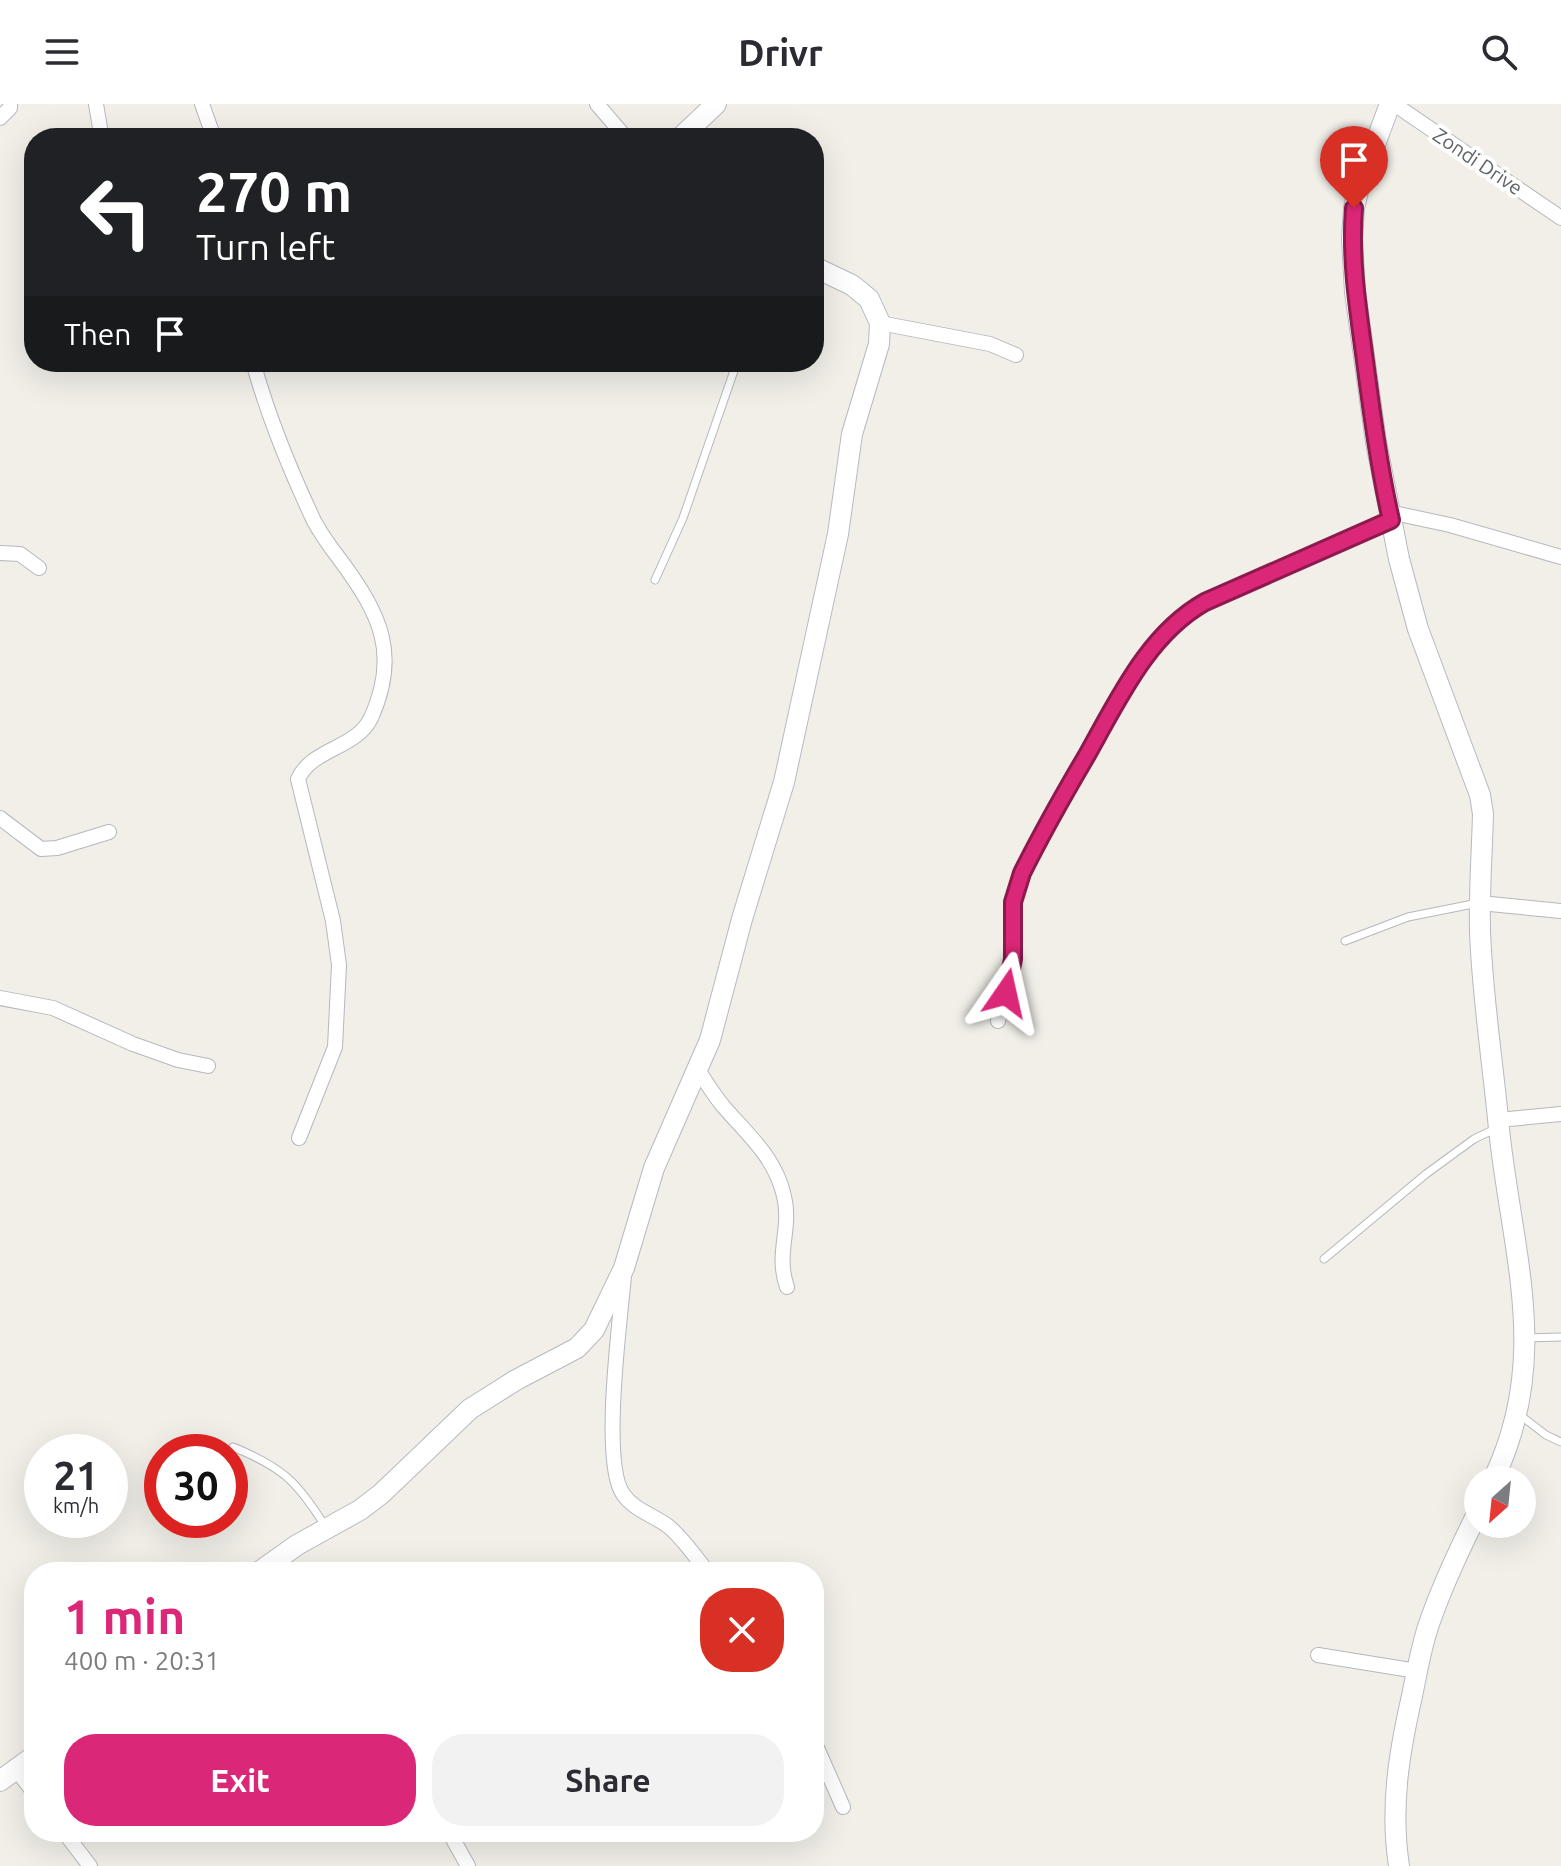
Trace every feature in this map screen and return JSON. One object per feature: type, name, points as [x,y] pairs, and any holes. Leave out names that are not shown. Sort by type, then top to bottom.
[{"type":"street","points":[[0,118],[10,104]]},
{"type":"street","points":[[96,104],[100,128]]},
{"type":"street","points":[[202,104],[210,128]]},
{"type":"street","points":[[597,104],[617,128]]},
{"type":"street","points":[[691,128],[716,104]]},
{"type":"street","points":[[1392,104],[1359,187],[1352,239],[1355,292],[1390,516],[1418,629],[1480,795],[1483,814],[1480,931],[1499,1124],[1519,1260],[1526,1338],[1525,1372],[1518,1413],[1513,1435],[1499,1466]]},
{"type":"street","name":"Zondi Drive","points":[[1392,104],[1561,218]]},
{"type":"street","points":[[274,1562],[381,1494],[470,1409],[586,1340],[606,1308],[624,1268],[654,1168],[710,1040],[742,919],[784,782],[838,534],[852,434],[879,344],[880,323],[872,303],[843,279],[824,271]]},
{"type":"street","points":[[880,323],[990,344],[1016,355]]},
{"type":"street","points":[[256,372],[279,438],[315,522],[364,596],[382,633],[386,655],[379,693],[366,726],[352,739],[309,764],[298,779],[333,921],[339,965],[335,1047],[299,1138]]},
{"type":"street","points":[[998,1021],[1013,959],[1012,907],[1022,873],[1119,699],[1147,655],[1175,622],[1205,602],[1390,516],[1450,525],[1561,557]]},
{"type":"street","points":[[0,553],[20,554],[39,568]]},
{"type":"street","points":[[0,818],[41,849],[57,848],[109,832]]},
{"type":"street","points":[[1480,903],[1561,911]]},
{"type":"street","points":[[0,998],[53,1008],[133,1044],[178,1060],[208,1066]]},
{"type":"street","points":[[698,1070],[721,1103],[763,1150],[779,1178],[786,1213],[781,1258],[787,1287]]},
{"type":"street","points":[[1499,1124],[1561,1114]]},
{"type":"street","points":[[624,1268],[613,1421],[612,1452],[616,1478],[625,1497],[669,1526],[700,1562]]},
{"type":"street","points":[[1399,1866],[1394,1822],[1398,1763],[1429,1624],[1467,1538]]},
{"type":"street","points":[[1318,1655],[1417,1671]]},
{"type":"street","points":[[824,1764],[843,1807]]},
{"type":"street","points":[[72,1842],[90,1866]]},
{"type":"street","points":[[455,1842],[468,1866]]},
{"type":"lane","points":[[655,580],[683,518],[734,372]]},
{"type":"lane","points":[[1345,941],[1408,917],[1480,903]]},
{"type":"lane","points":[[1324,1259],[1426,1174],[1499,1124]]},
{"type":"lane","points":[[1526,1338],[1561,1337]]},
{"type":"lane","points":[[1518,1413],[1546,1435],[1561,1442]]},
{"type":"lane","points":[[248,1453],[296,1484],[326,1528]]},
{"type":"route","points":[[1006,993],[1013,959],[1012,907],[1022,873],[1125,688],[1166,632],[1183,615],[1205,602],[1391,520],[1355,292],[1352,262],[1354,208]]}]
